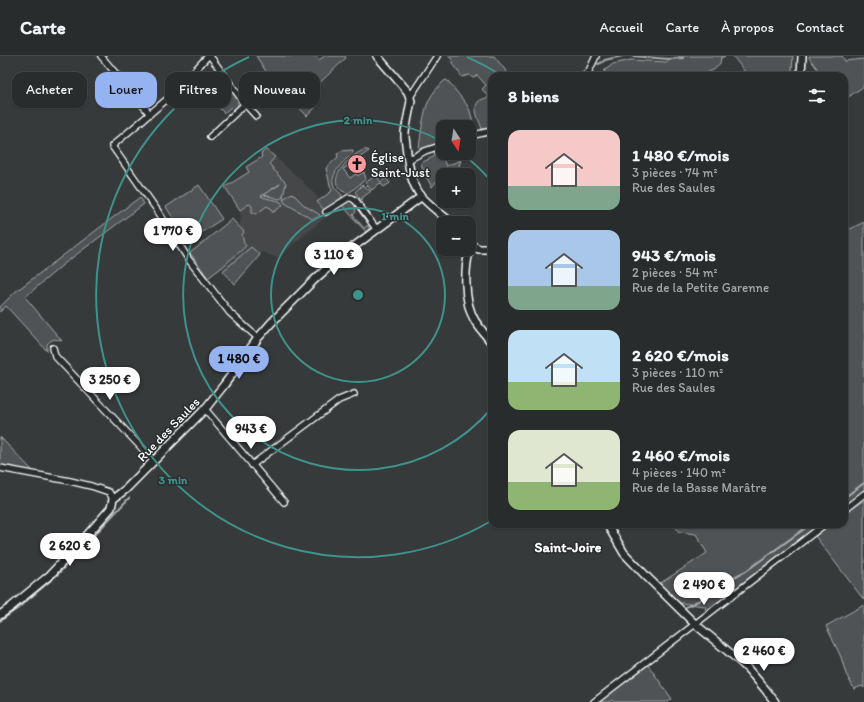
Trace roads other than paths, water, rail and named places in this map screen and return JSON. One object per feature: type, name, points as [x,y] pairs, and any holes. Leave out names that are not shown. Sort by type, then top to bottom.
[{"type":"street","points":[[101,56],[150,114]]},
{"type":"street","points":[[239,96],[209,56],[172,95],[112,146],[157,210],[189,260],[230,313],[258,338]]},
{"type":"street","points":[[377,56],[408,92],[410,97],[411,101],[405,132],[409,167],[414,184],[422,196],[444,216]]},
{"type":"street","points":[[410,97],[437,56]]},
{"type":"street","points":[[588,72],[596,56]]},
{"type":"street","points":[[801,72],[802,56]]},
{"type":"street","points":[[210,137],[241,108]]},
{"type":"street","points":[[249,108],[256,116]]},
{"type":"street","points":[[476,134],[488,132]]},
{"type":"street","points":[[408,160],[424,151],[436,147]]},
{"type":"street","name":"Rue des Saules","points":[[0,615],[50,574],[111,508],[114,499],[126,489],[205,409],[258,338],[277,316],[341,256],[422,196]]},
{"type":"street","points":[[326,212],[348,198],[352,198],[356,201],[377,230]]},
{"type":"street","points":[[476,247],[479,249],[488,249]]},
{"type":"street","points":[[468,256],[466,284],[467,300],[474,319],[488,338]]},
{"type":"street","points":[[53,348],[55,356],[154,461]]},
{"type":"street","points":[[252,465],[339,400],[354,394]]},
{"type":"street","points":[[205,409],[284,502]]},
{"type":"street","points":[[0,468],[91,486],[109,492],[114,499]]},
{"type":"street","points":[[848,507],[864,494]]},
{"type":"street","points":[[609,528],[624,553],[695,624],[754,675],[775,702]]},
{"type":"street","points":[[594,702],[820,528]]},
{"type":"waterway","points":[[598,64],[605,60],[622,56]]},
{"type":"waterway","points":[[633,56],[668,59],[683,58]]},
{"type":"waterway","points":[[419,157],[425,154]]},
{"type":"waterway","points":[[848,495],[864,483]]},
{"type":"waterway","points":[[0,621],[17,609],[57,575],[129,498]]},
{"type":"waterway","points":[[686,607],[718,588],[724,582],[746,571],[805,528]]},
{"type":"place","name":"Église Saint-Just","points":[[357,164]]},
{"type":"district","name":"Saint-Joire","points":[[568,547]]}]
